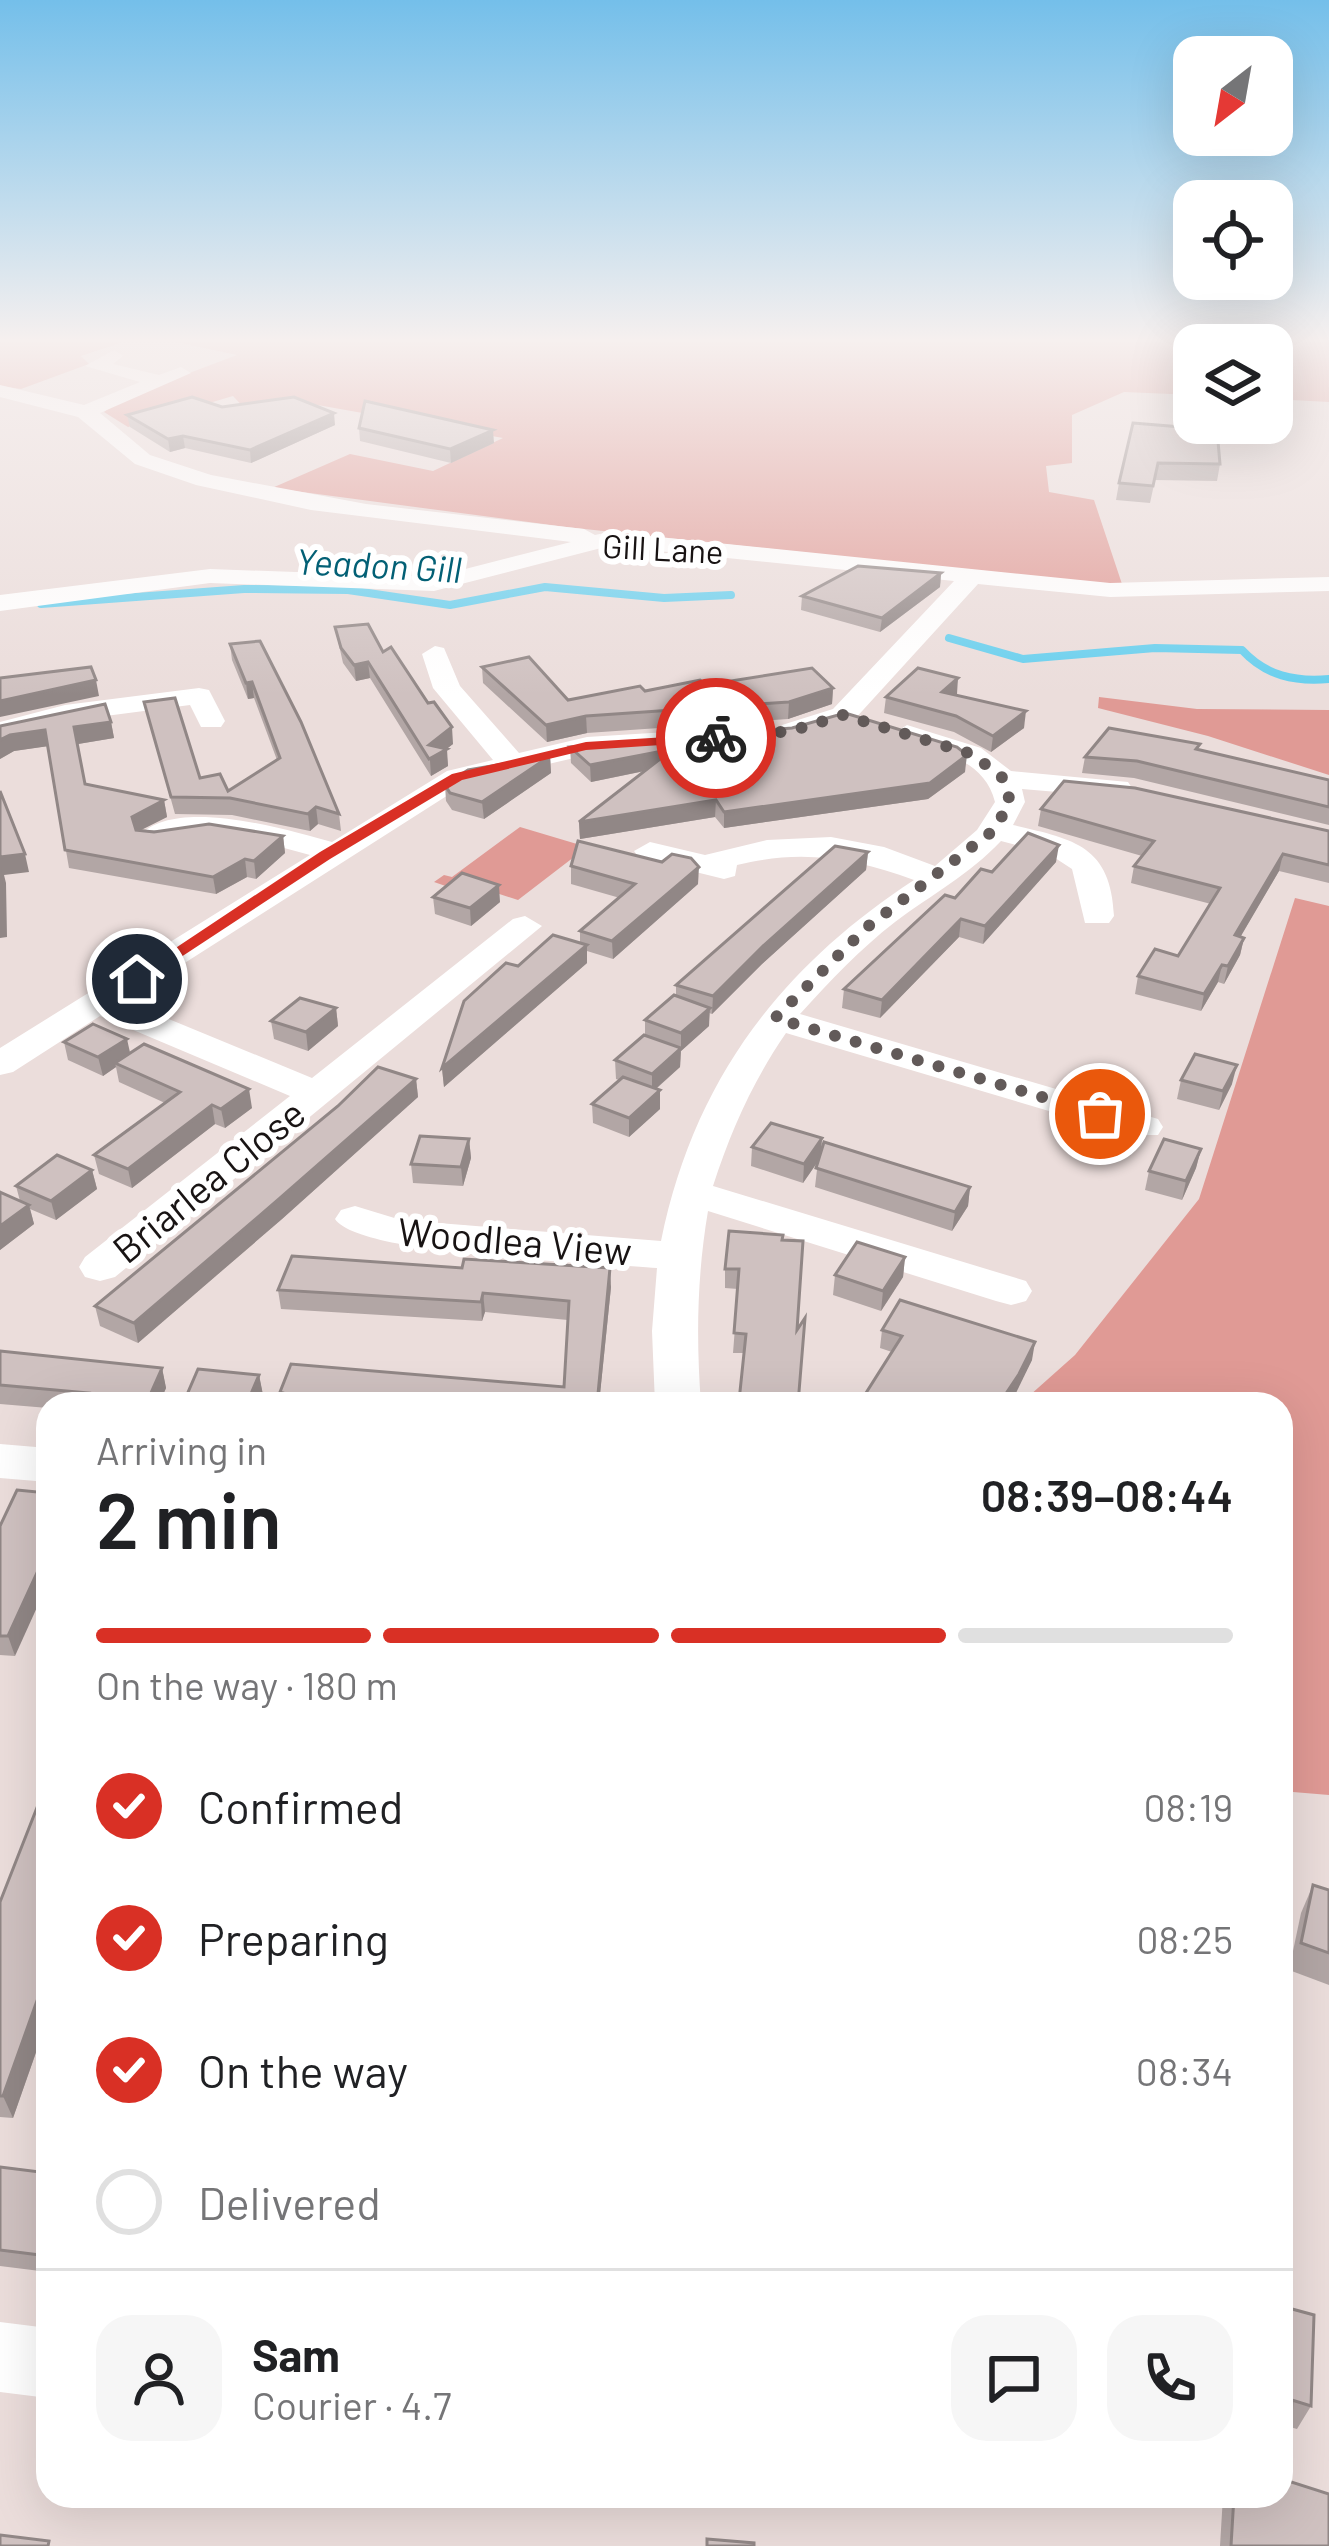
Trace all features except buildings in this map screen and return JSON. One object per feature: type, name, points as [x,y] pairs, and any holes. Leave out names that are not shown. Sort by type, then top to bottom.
[{"type":"street","points":[[142,458],[286,499],[609,539]]},
{"type":"street","name":"Gill Lane","points":[[0,603],[210,576],[434,584],[609,539],[1110,590],[1329,584]]},
{"type":"street","points":[[0,1064],[431,790],[510,761],[586,746],[747,736],[818,725],[843,715],[973,575]]},
{"type":"street","points":[[435,654],[447,688],[510,761]]},
{"type":"street","points":[[0,731],[65,713],[199,696],[212,721]]},
{"type":"street","points":[[843,715],[972,754],[1004,779],[1144,793]]},
{"type":"street","points":[[677,1392],[677,1256],[689,1192],[713,1119],[775,1018],[866,928],[994,830],[1010,802],[1004,779]]},
{"type":"street","points":[[160,828],[246,831],[333,852]]},
{"type":"street","points":[[994,830],[1050,844],[1084,860],[1099,887],[1097,916]]},
{"type":"street","points":[[650,851],[719,868],[753,850],[811,845],[869,852],[935,876]]},
{"type":"street","name":"Briarlea Close","points":[[100,1268],[525,926]]},
{"type":"street","name":"Briarlea Close","points":[[100,1004],[315,1093]]},
{"type":"street","points":[[775,1018],[1144,1127]]},
{"type":"street","points":[[689,1192],[1011,1291]]},
{"type":"street","name":"Woodlea View","points":[[355,1219],[397,1233],[677,1256]]},
{"type":"street","points":[[0,1461],[36,1464]]},
{"type":"street","points":[[0,2356],[36,2361]]},
{"type":"shaded area","points":[[341,458],[369,458],[433,471],[461,458],[1072,458],[1072,463],[1046,466],[1049,492],[1094,500],[1123,587],[566,527],[272,488]]},
{"type":"shaded area","points":[[1099,697],[1197,709],[1329,710],[1329,775],[1208,736],[1098,708]]},
{"type":"shaded area","points":[[520,827],[587,847],[518,900],[472,885],[463,892],[434,882],[444,875],[452,877]]},
{"type":"shaded area","points":[[1295,898],[1329,906],[1329,1795],[1293,1792],[1293,1392],[1033,1392],[1075,1355],[1199,1199]]},
{"type":"waterway","name":"Yeadon Gill","points":[[41,604],[244,589],[348,590],[450,605],[545,587],[664,598],[731,595]]},
{"type":"waterway","name":"Yeadon Gill","points":[[949,638],[1023,659],[1155,648],[1242,650],[1282,675],[1329,679]]},
{"type":"way so far","points":[[716,738],[791,731],[843,715],[972,754],[1004,779],[1010,802],[994,830],[866,928],[775,1018],[1100,1114]]},
{"type":"route","points":[[137,979],[325,856],[457,777],[586,746],[716,738]]}]
